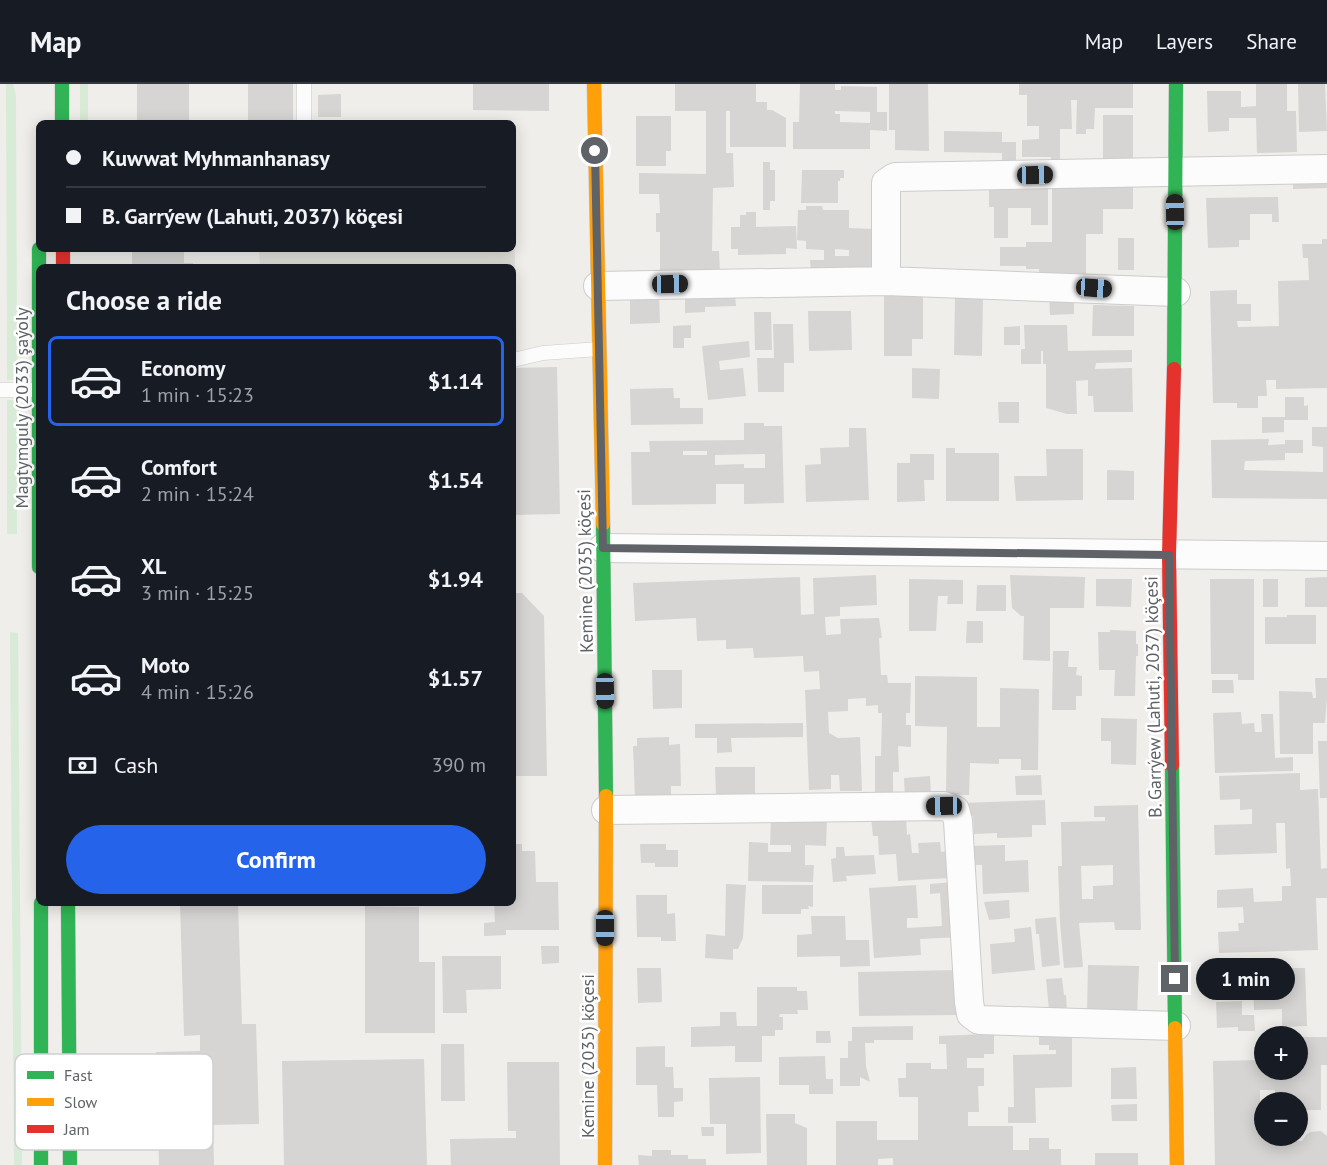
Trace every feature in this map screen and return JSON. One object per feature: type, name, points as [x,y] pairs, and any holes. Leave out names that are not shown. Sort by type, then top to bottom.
[{"type":"street","points":[[62,84],[62,120]]},
{"type":"street","name":"Kemine (2035) köçesi","points":[[594,84],[606,810],[605,1165]]},
{"type":"street","name":"B. Garrýew (Lahuti, 2037) köçesi","points":[[1176,84],[1174,172],[1176,292],[1169,555],[1177,1165]]},
{"type":"street","points":[[886,281],[886,183],[895,177],[1327,169]]},
{"type":"street","points":[[598,286],[886,281],[1176,292]]},
{"type":"street","points":[[603,548],[1327,556]]},
{"type":"street","points":[[606,810],[944,806],[955,810],[958,821],[971,1014],[979,1020],[1176,1026]]},
{"type":"street","points":[[41,906],[41,1054]]},
{"type":"street","points":[[68,906],[69,1054]]},
{"type":"street","points":[[70,1150],[70,1165]]},
{"type":"lane","points":[[304,84],[304,120]]},
{"type":"lane","points":[[516,359],[543,353],[599,350]]},
{"type":"lane","points":[[0,390],[36,390]]},
{"type":"shaded area","points":[[259,252],[515,252],[515,264],[260,264]]},
{"type":"green space","points":[[6,84],[13,84],[16,96],[17,380],[7,380]]},
{"type":"green space","points":[[80,84],[88,84],[88,120],[80,120]]},
{"type":"green space","points":[[7,400],[17,400],[17,534],[7,534]]},
{"type":"green space","points":[[10,632],[18,633],[21,1054],[15,1054],[15,1150],[22,1150],[22,1165],[14,1165]]},
{"type":"building","points":[[137,84],[189,84],[189,120],[137,120]]},
{"type":"building","points":[[248,84],[293,84],[293,120],[248,120]]},
{"type":"building","points":[[473,84],[549,84],[549,111],[473,110]]},
{"type":"building","points":[[675,84],[756,84],[756,102],[767,102],[767,110],[772,110],[786,118],[786,147],[730,147],[730,111],[726,111],[726,153],[733,153],[734,187],[713,188],[712,251],[719,251],[720,272],[660,272],[660,232],[656,232],[656,213],[660,213],[659,194],[639,194],[639,173],[706,174],[706,111],[675,111]]},
{"type":"building","points":[[800,84],[835,84],[835,90],[841,90],[841,86],[877,87],[877,112],[887,112],[887,131],[870,130],[870,149],[793,149],[793,122],[799,122]],"holes":[[[835,111],[870,112],[870,123],[840,122],[840,114],[835,114]]]},
{"type":"building","points":[[889,84],[928,84],[929,151],[895,150],[895,130],[889,130]]},
{"type":"building","points":[[1019,84],[1133,84],[1133,108],[1095,108],[1094,129],[1086,129],[1086,134],[1076,134],[1077,100],[1071,100],[1072,129],[1060,129],[1060,165],[1051,164],[1051,157],[1022,157],[1022,140],[1039,139],[1039,126],[1027,126],[1027,95],[1019,95]]},
{"type":"building","points":[[1256,84],[1287,84],[1287,111],[1296,111],[1297,152],[1257,153],[1256,118],[1229,118],[1229,131],[1208,132],[1207,91],[1241,91],[1241,107],[1256,106]]},
{"type":"building","points":[[1298,84],[1325,84],[1327,131],[1299,132]]},
{"type":"building","points":[[341,94],[341,117],[318,117],[318,95]]},
{"type":"building","points":[[1103,115],[1133,115],[1133,163],[1103,163]]},
{"type":"building","points":[[636,116],[671,116],[671,151],[666,151],[666,166],[636,166]]},
{"type":"building","points":[[944,131],[1002,132],[1002,142],[1016,142],[1016,164],[1002,164],[1002,153],[944,152]]},
{"type":"building","points":[[763,162],[770,162],[770,170],[775,170],[775,201],[770,201],[770,210],[763,210]]},
{"type":"building","points":[[802,170],[844,170],[844,178],[838,181],[838,203],[801,203]]},
{"type":"building","points":[[1327,174],[1327,188],[1293,189],[1293,175]]},
{"type":"building","points":[[989,187],[1048,188],[1048,225],[1031,225],[1031,208],[1008,208],[1008,238],[994,238],[994,207],[989,207]]},
{"type":"building","points":[[1052,187],[1133,187],[1133,209],[1103,209],[1103,234],[1086,234],[1086,278],[1039,274],[1039,269],[1026,269],[1026,266],[1000,266],[1000,247],[1026,247],[1026,242],[1052,242]]},
{"type":"building","points":[[1278,197],[1279,222],[1272,222],[1272,214],[1250,214],[1250,240],[1239,240],[1239,247],[1208,248],[1206,198]]},
{"type":"building","points":[[806,206],[822,206],[823,210],[849,210],[849,228],[876,229],[876,272],[811,271],[810,260],[824,260],[824,250],[806,249],[806,241],[797,240],[798,210],[806,210]],"holes":[[[835,249],[849,250],[849,256],[835,256]]]},
{"type":"building","points":[[746,212],[756,212],[756,227],[796,226],[797,249],[786,248],[786,254],[738,255],[738,249],[731,249],[731,227],[740,227],[740,215],[746,215]]},
{"type":"building","points":[[1118,238],[1134,238],[1134,270],[1118,270]]},
{"type":"building","points":[[1322,239],[1327,239],[1327,388],[1276,389],[1276,380],[1266,380],[1267,396],[1258,396],[1258,408],[1237,408],[1237,403],[1213,403],[1210,291],[1237,290],[1237,304],[1251,304],[1251,321],[1237,321],[1238,327],[1279,326],[1278,281],[1309,280],[1308,258],[1303,258],[1302,244],[1322,244]]},
{"type":"building","points":[[132,252],[184,252],[184,263],[193,263],[193,264],[132,264]]},
{"type":"building","points":[[735,293],[736,306],[705,307],[705,312],[685,313],[685,294]]},
{"type":"building","points":[[1074,293],[1074,314],[1050,315],[1049,294]]},
{"type":"building","points":[[630,294],[659,294],[660,323],[630,324]]},
{"type":"building","points":[[884,295],[923,296],[923,339],[912,339],[912,356],[884,356]]},
{"type":"building","points":[[955,296],[983,296],[982,356],[954,355]]},
{"type":"building","points":[[1093,305],[1134,306],[1134,336],[1092,336]]},
{"type":"building","points":[[808,311],[851,311],[852,350],[809,351]]},
{"type":"building","points":[[754,312],[771,312],[772,350],[755,350]]},
{"type":"building","points":[[773,324],[793,324],[794,363],[784,363],[784,392],[758,392],[757,358],[774,358]]},
{"type":"building","points":[[691,325],[691,338],[684,338],[684,348],[673,348],[673,326]]},
{"type":"building","points":[[1024,325],[1067,325],[1068,351],[1132,350],[1132,362],[1096,363],[1095,369],[1132,368],[1133,412],[1094,412],[1093,396],[1088,396],[1088,380],[1076,381],[1077,414],[1067,414],[1046,408],[1046,364],[1043,364],[1043,351],[1041,351],[1041,364],[1021,364],[1021,349],[1025,349]]},
{"type":"building","points":[[1020,326],[1020,345],[1004,345],[1004,327]]},
{"type":"building","points":[[749,341],[750,357],[719,361],[720,370],[743,368],[746,396],[708,400],[702,346]]},
{"type":"building","points":[[557,367],[560,514],[516,515],[516,368]]},
{"type":"building","points":[[912,368],[940,369],[939,399],[912,398]]},
{"type":"building","points":[[673,388],[674,398],[680,398],[680,408],[703,408],[703,424],[631,425],[630,389]]},
{"type":"building","points":[[1285,397],[1304,397],[1304,406],[1308,405],[1308,420],[1284,420],[1284,432],[1262,433],[1262,417],[1285,417]]},
{"type":"building","points":[[998,402],[1019,402],[1019,423],[999,423]]},
{"type":"building","points":[[744,423],[782,426],[784,503],[744,504],[744,484],[716,484],[716,504],[632,505],[631,452],[650,452],[649,441],[744,440]],"holes":[[[683,451],[707,451],[707,455],[683,455]],[[765,454],[765,468],[744,468],[744,464],[715,465],[715,455]]]},
{"type":"building","points":[[1312,427],[1327,427],[1327,499],[1212,498],[1211,440],[1269,439],[1268,445],[1285,444],[1285,440],[1303,440],[1303,453],[1285,453],[1285,460],[1245,461],[1244,470],[1323,472],[1323,447],[1312,446]]},
{"type":"building","points":[[849,428],[866,428],[869,500],[806,502],[805,465],[821,464],[820,448],[849,447]]},
{"type":"building","points":[[946,448],[955,448],[955,453],[999,453],[999,501],[946,501]]},
{"type":"building","points":[[1046,449],[1083,449],[1083,500],[1016,501],[1014,476],[1047,476]]},
{"type":"building","points":[[910,454],[934,454],[934,480],[924,480],[925,501],[897,502],[897,463],[910,463]]},
{"type":"building","points":[[1107,470],[1134,471],[1134,500],[1107,500]]},
{"type":"building","points":[[876,575],[877,605],[840,607],[840,616],[825,617],[826,635],[841,634],[840,619],[879,618],[882,638],[879,638],[881,675],[887,675],[888,683],[911,683],[910,713],[906,713],[906,725],[911,725],[911,747],[898,746],[899,772],[893,772],[893,796],[875,795],[875,756],[881,756],[882,713],[878,713],[878,705],[866,706],[866,698],[848,699],[848,711],[828,712],[829,733],[838,738],[860,737],[862,791],[840,791],[839,775],[831,775],[831,789],[809,790],[805,690],[820,689],[819,671],[804,672],[803,656],[754,658],[753,648],[726,649],[726,640],[697,641],[696,618],[635,621],[633,583],[800,577],[801,615],[814,614],[813,578]]},
{"type":"building","points":[[1010,575],[1085,577],[1084,608],[1050,608],[1050,661],[1023,660],[1024,616],[1012,608]]},
{"type":"building","points":[[1327,577],[1327,607],[1305,607],[1305,578]]},
{"type":"building","points":[[909,579],[963,580],[963,604],[947,604],[948,596],[938,596],[936,631],[909,631]]},
{"type":"building","points":[[1096,579],[1132,579],[1131,607],[1096,606]]},
{"type":"building","points":[[1210,579],[1254,579],[1254,680],[1238,680],[1238,674],[1211,674]]},
{"type":"building","points":[[1263,579],[1278,579],[1278,607],[1263,607]]},
{"type":"building","points":[[977,585],[1006,585],[1006,611],[976,611]]},
{"type":"building","points":[[516,593],[522,593],[544,616],[547,776],[516,776]]},
{"type":"building","points":[[1287,615],[1316,615],[1316,644],[1265,644],[1265,617],[1287,617]]},
{"type":"building","points":[[967,621],[983,621],[983,643],[966,643]]},
{"type":"building","points":[[1110,630],[1136,631],[1138,656],[1136,656],[1135,696],[1114,696],[1115,670],[1099,670],[1098,632],[1110,632]]},
{"type":"building","points":[[1053,651],[1069,651],[1068,667],[1077,667],[1076,675],[1082,676],[1082,696],[1076,696],[1076,710],[1052,710]]},
{"type":"building","points":[[652,670],[682,670],[682,708],[653,709]]},
{"type":"building","points":[[915,676],[977,677],[977,727],[1000,727],[1000,688],[1039,689],[1038,770],[1021,770],[1021,759],[999,759],[999,764],[970,763],[969,795],[946,794],[947,727],[915,726]]},
{"type":"building","points":[[1315,678],[1327,678],[1327,698],[1325,723],[1313,723],[1313,754],[1280,754],[1279,691],[1312,692],[1313,698],[1316,698]]},
{"type":"building","points":[[1212,680],[1233,680],[1234,693],[1212,693]]},
{"type":"building","points":[[1241,712],[1242,724],[1254,723],[1255,732],[1262,732],[1261,714],[1273,714],[1275,758],[1293,757],[1293,771],[1215,773],[1213,713]]},
{"type":"building","points":[[1101,718],[1137,719],[1136,765],[1111,764],[1111,741],[1101,741]]},
{"type":"building","points":[[803,723],[803,737],[731,738],[732,752],[717,753],[717,738],[695,738],[695,724]]},
{"type":"building","points":[[669,737],[669,745],[680,744],[681,786],[671,786],[671,797],[635,798],[633,746],[637,746],[637,738]]},
{"type":"building","points":[[1318,741],[1327,741],[1327,798],[1320,798]]},
{"type":"building","points":[[715,767],[755,767],[755,795],[716,796]]},
{"type":"building","points":[[1300,773],[1300,790],[1318,789],[1321,869],[1327,868],[1327,898],[1316,898],[1318,950],[1219,953],[1218,932],[1239,931],[1238,923],[1244,923],[1243,907],[1217,908],[1217,890],[1253,888],[1254,902],[1282,901],[1282,886],[1291,886],[1290,868],[1286,869],[1285,823],[1276,823],[1277,853],[1215,855],[1214,825],[1252,824],[1252,809],[1240,810],[1240,799],[1220,800],[1219,776]]},
{"type":"building","points":[[1041,775],[1042,795],[1016,795],[1015,776]]},
{"type":"building","points":[[930,776],[931,795],[905,797],[904,778]]},
{"type":"building","points":[[1045,800],[1046,825],[1032,825],[1032,837],[997,838],[997,833],[974,834],[973,816],[962,816],[961,803]]},
{"type":"building","points":[[1138,805],[1141,930],[1115,930],[1114,922],[1079,923],[1083,967],[1064,968],[1058,866],[1062,866],[1061,822],[1105,821],[1105,817],[1094,817],[1094,806]],"holes":[[[1113,865],[1113,885],[1093,886],[1093,899],[1082,899],[1081,866]]]},
{"type":"building","points":[[906,815],[907,835],[910,834],[912,853],[919,853],[918,843],[940,842],[941,852],[948,851],[949,878],[898,881],[896,854],[879,855],[878,836],[873,836],[871,817]]},
{"type":"building","points":[[771,818],[827,819],[826,846],[805,845],[805,865],[814,865],[813,882],[748,881],[749,842],[768,843],[768,852],[791,852],[791,845],[770,845]]},
{"type":"building","points":[[516,844],[522,844],[522,851],[535,851],[536,882],[558,882],[559,930],[506,930],[506,935],[484,936],[484,923],[495,922],[494,906],[516,906]]},
{"type":"building","points":[[640,844],[666,844],[666,850],[678,850],[678,867],[655,867],[655,863],[641,863]]},
{"type":"building","points":[[1005,845],[1005,861],[1028,860],[1029,892],[983,894],[982,865],[969,865],[968,846]]},
{"type":"building","points":[[836,847],[844,847],[845,856],[874,855],[876,874],[846,876],[847,881],[833,882],[831,859],[836,858]]},
{"type":"building","points":[[953,882],[961,937],[920,939],[921,955],[874,958],[869,888],[916,885],[918,918],[907,918],[907,928],[942,926],[940,893],[930,894],[930,884]]},
{"type":"building","points":[[726,884],[746,885],[743,938],[738,949],[733,949],[733,960],[705,958],[706,934],[725,936]]},
{"type":"building","points":[[762,885],[813,885],[813,907],[808,906],[809,909],[801,909],[801,914],[762,914]]},
{"type":"building","points":[[636,895],[667,895],[667,914],[675,913],[676,941],[661,941],[661,937],[637,937]]},
{"type":"building","points":[[1009,900],[1010,918],[989,920],[984,902]]},
{"type":"building","points":[[180,906],[238,906],[242,1024],[256,1024],[259,1124],[213,1125],[213,1054],[156,1054],[156,1052],[200,1051],[200,1035],[184,1036]]},
{"type":"building","points":[[365,906],[419,907],[419,962],[435,962],[435,1033],[365,1033]]},
{"type":"building","points":[[811,916],[845,916],[846,940],[869,940],[870,966],[840,967],[840,956],[797,957],[797,935],[812,934]]},
{"type":"building","points":[[1056,917],[1060,965],[1042,967],[1035,919]]},
{"type":"building","points":[[1031,927],[1035,970],[992,974],[990,944],[1015,942],[1014,929]]},
{"type":"building","points":[[541,946],[559,946],[559,963],[542,964]]},
{"type":"building","points":[[442,956],[501,956],[501,989],[466,990],[467,1013],[443,1013]]},
{"type":"building","points":[[1088,965],[1139,966],[1137,1016],[1087,1014]]},
{"type":"building","points":[[637,968],[661,968],[662,1002],[638,1003]]},
{"type":"building","points":[[1287,968],[1305,968],[1307,1026],[1282,1026],[1282,1009],[1254,1010],[1253,978],[1222,980],[1222,969],[1279,969],[1280,987],[1287,986]]},
{"type":"building","points":[[958,970],[959,1015],[859,1016],[858,972]]},
{"type":"building","points":[[1062,978],[1067,1010],[1049,1010],[1046,979]]},
{"type":"building","points":[[757,987],[797,987],[797,991],[807,991],[808,1010],[797,1010],[798,1014],[780,1014],[779,1017],[783,1017],[783,1030],[775,1030],[775,1036],[762,1036],[762,1062],[735,1062],[735,1046],[691,1047],[691,1027],[720,1026],[720,1012],[736,1012],[737,1026],[757,1026]]},
{"type":"building","points":[[1242,1001],[1242,1015],[1254,1015],[1254,1031],[1238,1031],[1238,1027],[1217,1028],[1216,1002]]},
{"type":"building","points":[[913,1026],[913,1040],[874,1040],[874,1043],[865,1043],[866,1066],[870,1082],[860,1077],[860,1086],[840,1086],[840,1058],[848,1058],[848,1041],[852,1041],[852,1027]]},
{"type":"building","points":[[994,1028],[994,1054],[984,1054],[984,1058],[967,1058],[967,1068],[984,1068],[984,1086],[978,1086],[979,1112],[968,1112],[968,1126],[1013,1126],[1013,1150],[1029,1150],[1029,1138],[1049,1138],[1049,1149],[1061,1149],[1061,1165],[893,1165],[893,1158],[878,1159],[878,1165],[836,1165],[836,1121],[877,1121],[877,1140],[918,1140],[918,1097],[899,1097],[898,1078],[906,1078],[906,1063],[931,1063],[931,1069],[947,1069],[946,1044],[939,1044],[939,1036],[984,1034]]},
{"type":"building","points":[[1039,1030],[1072,1030],[1072,1087],[1035,1088],[1036,1123],[1008,1123],[1008,1107],[1014,1107],[1013,1055],[1056,1054],[1056,1050],[1049,1050],[1049,1045],[1039,1045]]},
{"type":"building","points":[[816,1031],[830,1031],[831,1043],[816,1043]]},
{"type":"building","points":[[1308,1037],[1327,1037],[1327,1065],[1321,1065],[1321,1110],[1308,1110],[1308,1092],[1260,1090],[1260,1092],[1254,1092],[1254,1146],[1308,1146],[1308,1134],[1321,1131],[1327,1136],[1327,1165],[1215,1165],[1213,1061],[1254,1060],[1254,1080],[1308,1080]]},
{"type":"building","points":[[441,1044],[464,1044],[465,1101],[441,1101]]},
{"type":"building","points":[[665,1046],[665,1067],[673,1067],[674,1088],[683,1088],[683,1101],[674,1102],[674,1117],[658,1117],[657,1085],[636,1085],[636,1047]]},
{"type":"building","points":[[825,1056],[826,1079],[833,1079],[833,1094],[809,1094],[809,1085],[779,1085],[779,1057]]},
{"type":"building","points":[[424,1059],[427,1165],[284,1165],[282,1061]]},
{"type":"building","points":[[507,1062],[559,1062],[560,1165],[451,1165],[450,1139],[516,1138],[516,1131],[508,1131]]},
{"type":"building","points":[[1136,1067],[1137,1099],[1111,1099],[1111,1068]]},
{"type":"building","points":[[760,1077],[761,1153],[726,1154],[726,1124],[710,1124],[709,1078]]},
{"type":"building","points":[[1137,1104],[1137,1121],[1112,1121],[1111,1105]]},
{"type":"building","points":[[766,1114],[795,1114],[795,1123],[807,1128],[807,1165],[767,1165]]},
{"type":"building","points":[[213,1125],[214,1165],[159,1165],[159,1150],[213,1150]]},
{"type":"building","points":[[701,1127],[714,1127],[714,1136],[702,1136]]},
{"type":"building","points":[[652,1150],[671,1150],[671,1155],[688,1155],[688,1159],[706,1159],[706,1165],[639,1165],[638,1155],[652,1156]]},
{"type":"building","points":[[1095,1153],[1138,1153],[1138,1165],[1095,1165]]},
{"type":"traffic: fast","points":[[62,84],[62,120]]},
{"type":"traffic: fast","points":[[1174,369],[1176,84]]},
{"type":"traffic: fast","points":[[39,252],[39,264]]},
{"type":"traffic: fast","points":[[603,524],[606,796]]},
{"type":"traffic: fast","points":[[1172,765],[1175,1028]]},
{"type":"traffic: fast","points":[[41,906],[41,1054]]},
{"type":"traffic: fast","points":[[68,906],[69,1054]]},
{"type":"traffic: fast","points":[[41,1150],[41,1165]]},
{"type":"traffic: fast","points":[[70,1150],[70,1165]]},
{"type":"traffic: slow","points":[[594,84],[603,524]]},
{"type":"traffic: slow","points":[[605,1165],[606,796]]},
{"type":"traffic: slow","points":[[1175,1028],[1177,1165]]},
{"type":"traffic: jam","points":[[63,252],[63,264]]},
{"type":"traffic: jam","points":[[1172,765],[1169,555],[1174,369]]},
{"type":"route","points":[[595,151],[603,548],[1169,555],[1175,979]]}]
